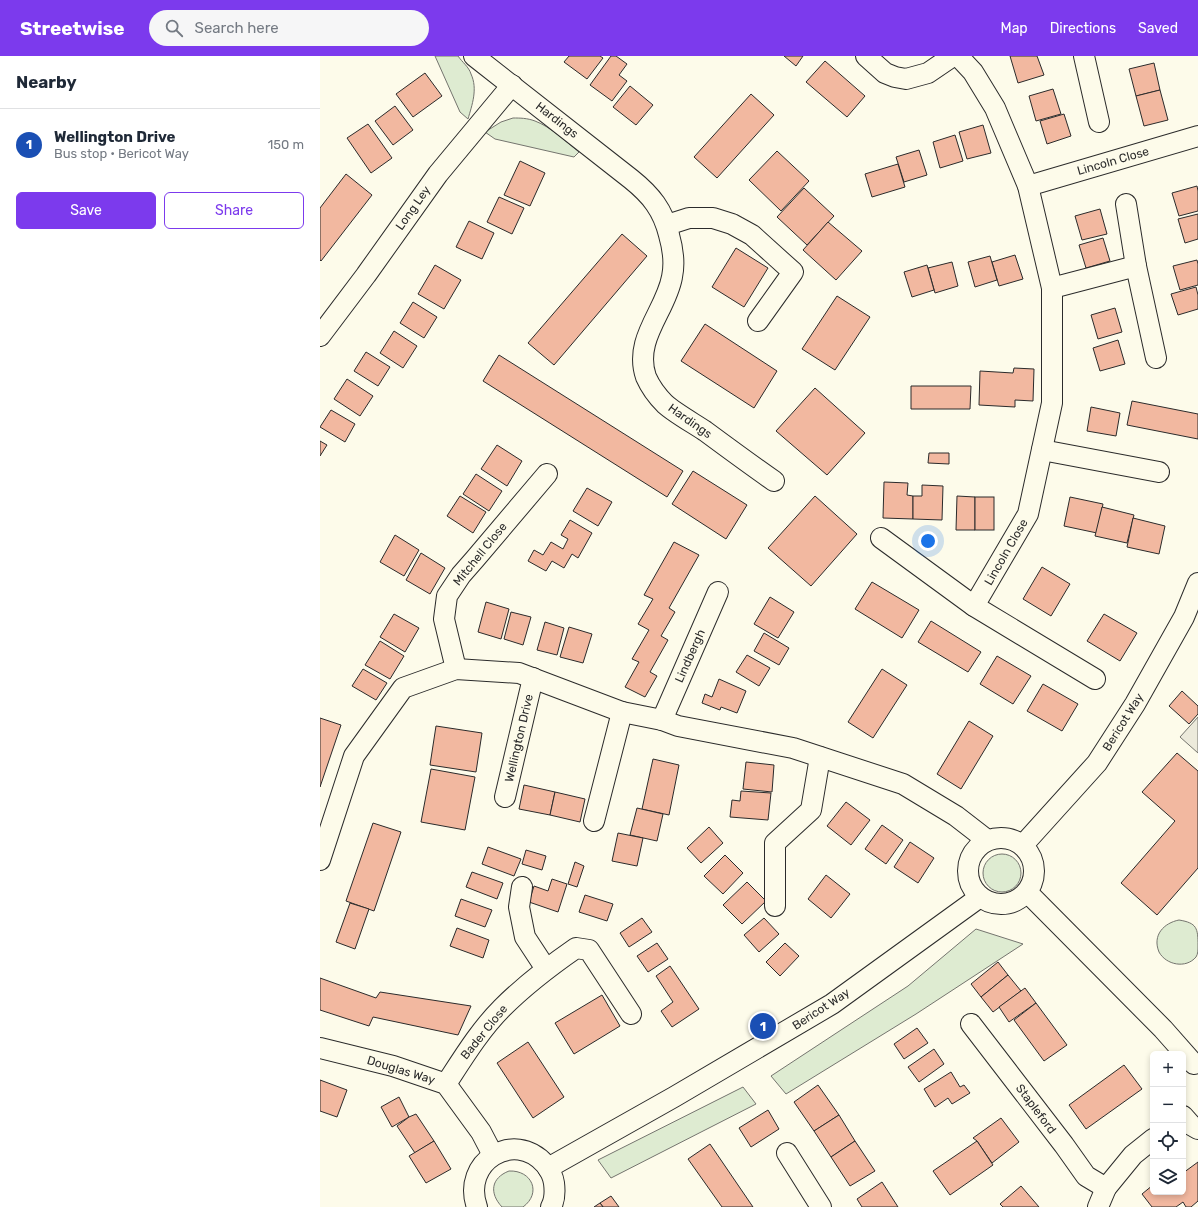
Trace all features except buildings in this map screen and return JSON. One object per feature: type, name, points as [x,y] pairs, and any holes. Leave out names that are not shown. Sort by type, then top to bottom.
[{"type":"street","name":"Hardings","points":[[474,56],[646,191],[658,207],[667,224],[674,264],[672,278],[644,345],[643,362],[646,377],[654,390],[666,404],[774,481]]},
{"type":"street","points":[[866,56],[884,73],[906,79],[928,73],[953,56]]},
{"type":"street","name":"Lincoln Close","points":[[958,56],[973,72],[995,108],[1028,186],[1052,288],[1052,403],[1028,514],[974,606]]},
{"type":"street","points":[[1084,56],[1099,122]]},
{"type":"street","name":"Long Ley","points":[[320,336],[366,275],[438,174],[512,85]]},
{"type":"street","name":"Lincoln Close","points":[[1028,186],[1198,136]]},
{"type":"street","points":[[1126,204],[1136,266],[1156,358]]},
{"type":"street","points":[[667,224],[689,218],[713,218],[732,224],[752,235],[793,272],[758,321]]},
{"type":"street","points":[[1052,288],[1136,266]]},
{"type":"street","points":[[1042,450],[1159,472]]},
{"type":"street","name":"Mitchell Close","points":[[456,669],[444,619],[446,596],[461,575],[547,474]]},
{"type":"street","points":[[881,538],[974,606],[1095,680]]},
{"type":"street","name":"Bericot Way","points":[[1023,845],[1097,763],[1135,704],[1180,624],[1198,583]]},
{"type":"street","name":"Lindbergh","points":[[662,720],[718,592]]},
{"type":"street","name":"Wellington Drive","points":[[320,860],[354,756],[403,688],[456,669],[519,673],[622,712],[662,720],[678,726],[793,748],[903,784],[956,816],[987,840]]},
{"type":"street","name":"Wellington Drive","points":[[505,797],[533,678]]},
{"type":"street","points":[[594,821],[622,712]]},
{"type":"street","points":[[775,906],[775,843],[811,810],[820,757]]},
{"type":"street","points":[[1006,837],[1023,845],[1030,853],[1034,863],[1035,873],[1027,892],[1019,899],[1005,904],[990,902],[980,897],[973,888],[968,878],[968,867],[971,856],[978,847],[987,840],[1006,837]]},
{"type":"street","points":[[522,887],[519,907],[525,937],[546,969]]},
{"type":"street","points":[[1027,892],[1163,1029],[1192,1067]]},
{"type":"street","name":"Bericot Way","points":[[548,1168],[700,1082],[832,1004],[980,897]]},
{"type":"street","name":"Bader Close","points":[[446,1084],[479,1035],[502,1008],[546,969],[576,948],[589,950],[631,1014]]},
{"type":"street","name":"Stapleford","points":[[972,1024],[1086,1176],[1106,1188]]},
{"type":"street","name":"Douglas Way","points":[[320,1048],[394,1066],[446,1084],[481,1132],[493,1155]]},
{"type":"street","points":[[1186,1119],[1191,1125],[1198,1129]]},
{"type":"street","points":[[1098,1207],[1106,1188],[1133,1155],[1150,1141]]},
{"type":"street","points":[[477,1207],[474,1199],[473,1186],[476,1174],[483,1164],[493,1155],[504,1151],[517,1150],[529,1152],[540,1159],[548,1168],[554,1179],[555,1192],[551,1207]]},
{"type":"street","points":[[786,1153],[821,1207]]},
{"type":"green space","points":[[435,56],[458,56],[470,71],[474,91],[473,103],[468,119],[460,112]]},
{"type":"green space","points":[[513,118],[529,119],[547,127],[579,152],[574,157],[495,139],[485,132],[501,122]]},
{"type":"green space","points":[[1002,854],[1012,857],[1018,863],[1021,873],[1018,883],[1012,889],[1002,892],[992,889],[986,883],[983,873],[986,863],[992,857]]},
{"type":"green space","points":[[1179,920],[1190,923],[1195,927],[1197,931],[1198,952],[1192,961],[1176,964],[1166,960],[1162,956],[1157,946],[1157,940],[1158,935],[1164,927]]},
{"type":"green space","points":[[976,929],[1023,944],[916,1014],[786,1094],[771,1076],[908,986]]},
{"type":"green space","points":[[743,1087],[756,1104],[611,1178],[598,1160]]},
{"type":"green space","points":[[509,1171],[524,1174],[532,1183],[532,1195],[523,1207],[502,1207],[495,1196],[495,1182],[503,1174]]},
{"type":"shaded area","points":[[1198,717],[1198,753],[1180,737]]},
{"type":"place","name":"Wellington Drive","points":[[763,1026]]}]
